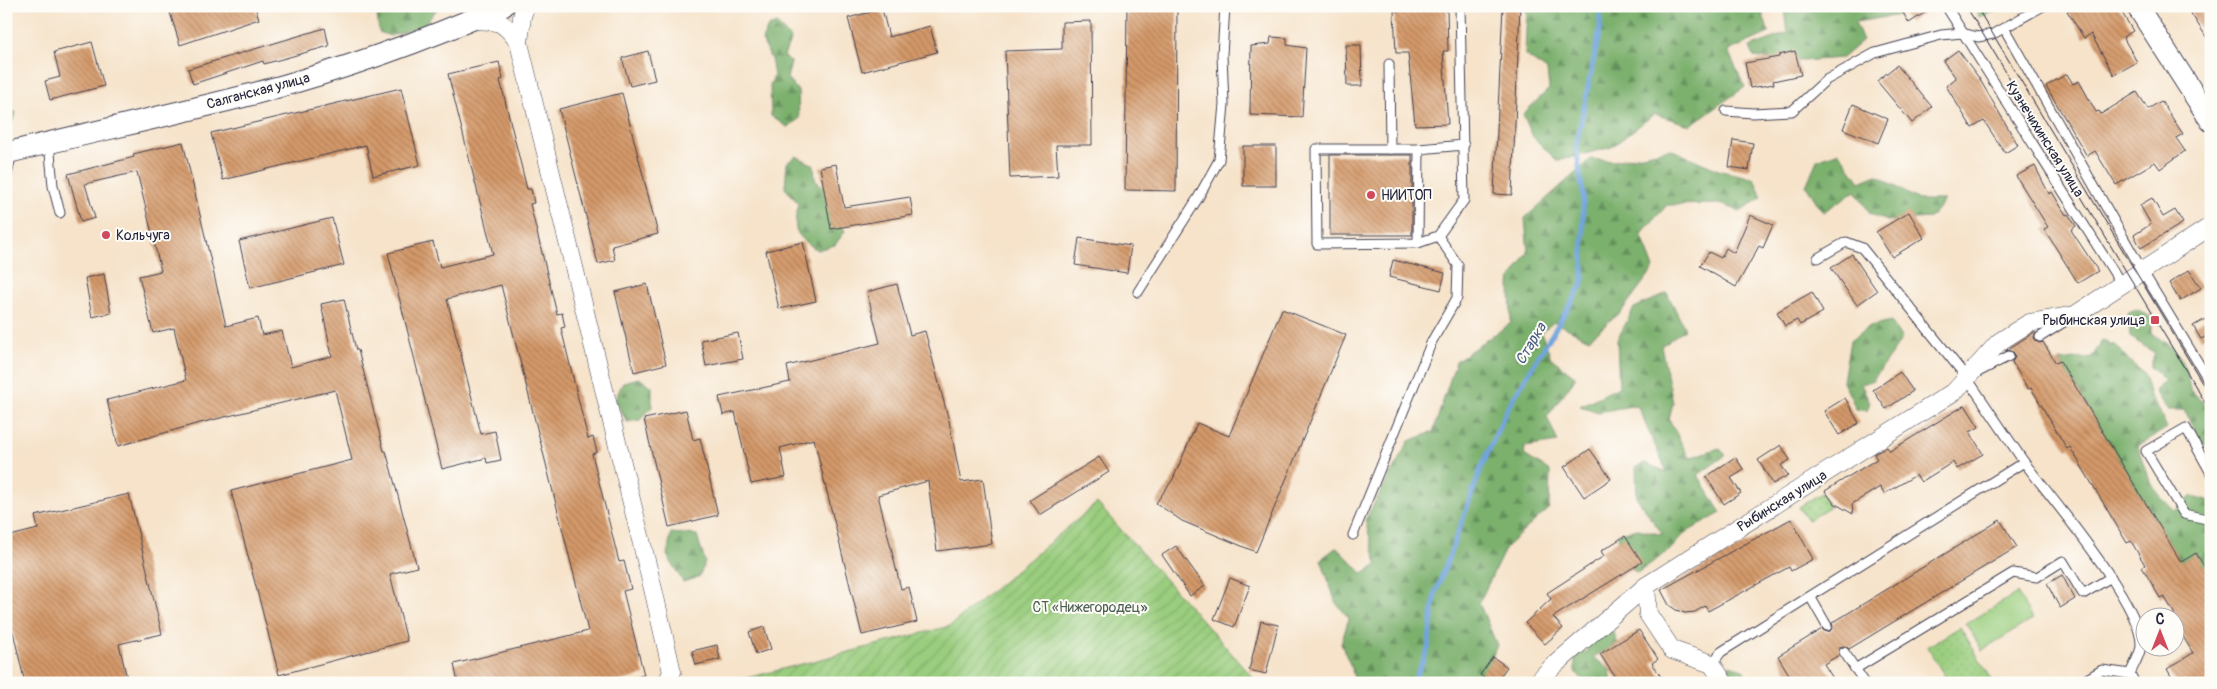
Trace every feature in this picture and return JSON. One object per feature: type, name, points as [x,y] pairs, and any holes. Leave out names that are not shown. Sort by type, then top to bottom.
[{"type":"street","name":"Салганская улица","points":[[9,152],[271,88],[352,64],[472,20],[503,6]]},
{"type":"street","points":[[525,6],[519,43],[581,291],[669,677]]},
{"type":"street","points":[[2137,6],[2211,121]]},
{"type":"street","points":[[472,20],[492,20],[507,26],[519,43]]},
{"type":"street","name":"Рыбинская улица","points":[[1537,683],[1551,668],[1646,586],[1955,391],[1999,342],[2029,323],[2075,315],[2211,226]]},
{"type":"street","points":[[1646,586],[1648,614],[1672,650],[1712,664],[1724,683]]},
{"type":"lane","points":[[1138,292],[1198,198],[1219,160],[1224,104],[1222,55],[1225,6]]},
{"type":"lane","points":[[1460,6],[1464,144],[1464,200],[1438,236],[1418,243],[1317,244],[1316,149],[1419,149],[1464,144]]},
{"type":"lane","name":"Кузнечихинская улица","points":[[1946,6],[2122,286]]},
{"type":"lane","points":[[1726,111],[1753,113],[1792,110],[1826,80],[1875,53],[1941,35],[1962,33],[1978,37],[1993,34],[2043,6]]},
{"type":"lane","points":[[2004,28],[2143,272],[2211,384]]},
{"type":"lane","points":[[1389,64],[1390,149]]},
{"type":"lane","points":[[50,142],[53,186],[60,213]]},
{"type":"lane","points":[[1418,243],[1419,149]]},
{"type":"lane","points":[[6,179],[9,152]]},
{"type":"lane","points":[[1353,535],[1432,341],[1457,298],[1458,265],[1438,236]]},
{"type":"lane","points":[[1818,258],[1846,242],[1862,248],[1967,378],[2024,462],[2112,577],[2135,621],[2141,646],[2132,678],[2102,670],[2080,683]]},
{"type":"lane","points":[[2040,337],[2075,315]]},
{"type":"lane","points":[[1967,378],[2009,356]]},
{"type":"lane","points":[[2211,473],[2186,428],[2146,451],[2184,514],[2211,520]]},
{"type":"lane","points":[[1712,664],[1721,652],[1811,598],[2024,462]]},
{"type":"lane","points":[[1855,669],[2014,573],[2037,576],[2063,562],[2083,594],[2112,577]]},
{"type":"lane","points":[[1811,598],[1827,626]]},
{"type":"lane","points":[[1844,652],[1865,683]]},
{"type":"green space","points":[[385,6],[439,6],[424,26],[390,36],[379,32],[377,15]]},
{"type":"green space","points":[[745,6],[779,6],[763,15]]},
{"type":"green space","points":[[1527,6],[1760,6],[1769,33],[1728,51],[1745,87],[1690,125],[1654,114],[1612,147],[1557,161],[1533,137],[1523,114],[1549,89],[1547,70],[1525,55]]},
{"type":"green space","points":[[1787,6],[1900,6],[1900,15],[1855,22],[1863,40],[1842,58],[1788,62],[1754,57],[1750,47],[1787,33],[1784,9]]},
{"type":"green space","points":[[1973,6],[1996,6],[1997,11],[1979,17]]},
{"type":"green space","points":[[777,24],[791,38],[784,56],[791,63],[787,78],[798,91],[799,119],[787,127],[771,116],[770,85],[774,76],[771,59],[762,40],[768,27]]},
{"type":"green space","points":[[6,111],[16,112],[10,127],[6,127]]},
{"type":"green space","points":[[1670,149],[1721,171],[1754,178],[1762,197],[1740,211],[1720,204],[1667,205],[1641,234],[1654,268],[1621,312],[1589,339],[1554,322],[1541,332],[1551,358],[1576,377],[1547,417],[1558,442],[1525,447],[1524,455],[1550,471],[1549,508],[1506,547],[1479,603],[1497,645],[1482,683],[1355,683],[1352,669],[1341,644],[1349,618],[1336,603],[1321,559],[1337,547],[1363,574],[1377,564],[1365,520],[1409,441],[1433,432],[1456,361],[1511,323],[1510,280],[1528,253],[1525,218],[1591,159],[1614,161]]},
{"type":"green space","points":[[1839,152],[1860,182],[1877,175],[1918,200],[1945,200],[1930,218],[1886,221],[1870,213],[1855,191],[1823,212],[1806,186],[1817,160]]},
{"type":"green space","points":[[796,156],[814,165],[815,179],[834,198],[832,210],[845,231],[835,245],[817,250],[803,239],[797,231],[795,220],[798,203],[785,188],[787,163]]},
{"type":"green space","points":[[1667,293],[1685,329],[1661,346],[1673,403],[1669,419],[1689,458],[1719,448],[1726,455],[1698,475],[1721,513],[1685,533],[1670,550],[1637,573],[1620,561],[1618,533],[1638,529],[1663,535],[1637,498],[1636,467],[1645,463],[1667,472],[1637,405],[1598,412],[1580,406],[1619,387],[1617,340],[1634,308]]},
{"type":"green space","points":[[2137,309],[2152,318],[2152,334],[2169,345],[2180,356],[2186,370],[2190,390],[2207,405],[2207,418],[2211,421],[2211,446],[2200,443],[2185,410],[2167,410],[2155,391],[2165,380],[2150,367],[2155,353],[2130,337],[2128,312]]},
{"type":"green space","points":[[1891,321],[1902,339],[1873,380],[1861,384],[1870,402],[1867,411],[1856,409],[1843,381],[1850,341],[1870,326]]},
{"type":"green space","points":[[2102,341],[2117,346],[2130,362],[2143,372],[2150,396],[2167,428],[2138,446],[2150,482],[2160,496],[2175,511],[2192,496],[2211,501],[2211,561],[2204,566],[2196,553],[2181,562],[2060,361],[2092,357]]},
{"type":"green space","points":[[639,378],[652,387],[652,407],[640,420],[627,422],[615,400],[623,382]]},
{"type":"green space","points":[[1821,493],[1829,507],[1808,520],[1799,507]]},
{"type":"green space","name":"СТ «Нижегородец»","points":[[1097,503],[1258,683],[728,683],[950,626]]},
{"type":"green space","points":[[671,533],[697,535],[705,562],[699,577],[683,582],[667,555]]},
{"type":"green space","points":[[2017,593],[2033,619],[1982,650],[1966,624]]},
{"type":"green space","points":[[1611,625],[1618,644],[1593,657],[1610,670],[1612,683],[1587,683],[1575,672],[1575,655],[1588,651],[1584,634]]},
{"type":"green space","points":[[1960,627],[1994,683],[1949,683],[1927,647]]},
{"type":"green space","points":[[1729,665],[1743,669],[1749,683],[1727,683],[1723,675]]},
{"type":"building","points":[[168,6],[255,6],[259,19],[180,45]]},
{"type":"building","points":[[1127,6],[1177,6],[1176,191],[1125,190]]},
{"type":"building","points":[[1503,6],[1520,6],[1512,195],[1494,194]]},
{"type":"building","points":[[1899,6],[1935,6],[1909,23]]},
{"type":"building","points":[[2075,6],[2118,6],[2133,31],[2123,37],[2137,62],[2114,75],[2091,34],[2084,38],[2067,11]]},
{"type":"building","points":[[2186,6],[2211,6],[2211,44]]},
{"type":"building","points":[[882,9],[889,37],[930,26],[937,52],[862,72],[848,18]]},
{"type":"building","points":[[1447,9],[1448,51],[1443,51],[1448,124],[1415,125],[1408,53],[1396,53],[1394,11]]},
{"type":"building","points":[[1091,21],[1092,145],[1056,145],[1058,176],[1010,178],[1005,51],[1062,49],[1062,22]]},
{"type":"building","points":[[325,28],[329,46],[264,64],[263,61],[193,84],[188,69]]},
{"type":"building","points":[[1271,37],[1287,38],[1287,45],[1306,48],[1302,117],[1250,115],[1251,46],[1270,44]]},
{"type":"building","points":[[92,42],[104,86],[50,100],[45,81],[60,77],[54,52]]},
{"type":"building","points":[[1346,45],[1361,45],[1362,86],[1347,86]]},
{"type":"building","points":[[1958,50],[1979,78],[2018,145],[2005,153],[1984,121],[1972,128],[1946,86],[1956,78],[1943,61]]},
{"type":"building","points":[[648,51],[655,80],[630,86],[622,58]]},
{"type":"building","points":[[1795,51],[1801,75],[1773,81],[1774,84],[1750,88],[1745,63],[1779,57],[1779,55]]},
{"type":"building","points":[[499,62],[503,79],[500,80],[527,189],[531,189],[534,203],[530,204],[557,314],[562,313],[565,327],[561,328],[588,439],[593,437],[597,452],[592,454],[619,562],[624,561],[631,589],[623,591],[644,675],[615,683],[601,683],[600,680],[587,683],[458,683],[454,664],[588,631],[501,285],[447,299],[481,434],[495,431],[501,460],[487,463],[486,458],[442,469],[388,253],[433,242],[440,267],[493,254],[448,74]]},
{"type":"building","points":[[1897,65],[1932,107],[1912,123],[1877,81]]},
{"type":"building","points":[[2067,74],[2073,84],[2079,81],[2096,112],[2099,111],[2101,114],[2137,92],[2148,109],[2161,101],[2183,134],[2176,138],[2185,151],[2160,169],[2155,162],[2116,185],[2095,151],[2087,156],[2046,86]]},
{"type":"building","points":[[401,88],[420,165],[373,176],[366,145],[223,180],[211,133]]},
{"type":"building","points":[[622,93],[658,234],[612,246],[615,260],[598,264],[559,109]]},
{"type":"building","points":[[1853,104],[1888,119],[1878,143],[1843,129]]},
{"type":"building","points":[[1733,140],[1753,143],[1749,170],[1729,167]]},
{"type":"building","points":[[183,142],[226,326],[258,318],[262,335],[282,331],[291,367],[332,356],[321,304],[344,299],[356,350],[358,350],[417,567],[390,574],[407,641],[279,675],[231,491],[352,460],[335,390],[196,424],[118,446],[107,400],[186,380],[174,328],[153,333],[139,276],[161,271],[137,172],[85,184],[95,218],[81,222],[68,174],[134,157],[133,154]]},
{"type":"building","points":[[1243,146],[1276,146],[1276,186],[1243,186]]},
{"type":"building","name":"НИИТОП","points":[[1330,155],[1412,155],[1412,235],[1330,235]]},
{"type":"building","points":[[836,164],[844,207],[910,197],[913,215],[831,229],[820,167]]},
{"type":"building","points":[[2035,166],[2049,194],[2052,192],[2066,215],[2068,214],[2076,226],[2071,230],[2098,271],[2078,283],[2044,229],[2048,227],[2016,176]]},
{"type":"building","points":[[2152,198],[2163,217],[2175,210],[2183,223],[2141,248],[2134,235],[2151,224],[2140,205]]},
{"type":"building","points":[[1909,212],[1924,238],[1892,257],[1876,232]]},
{"type":"building","points":[[1750,215],[1773,225],[1763,248],[1759,246],[1736,287],[1700,266],[1709,252],[1721,258],[1726,248],[1734,253]]},
{"type":"building","points":[[332,218],[344,265],[250,288],[239,241]]},
{"type":"building","points":[[1079,238],[1131,246],[1127,273],[1075,265]]},
{"type":"building","points":[[803,242],[816,301],[779,309],[766,251]]},
{"type":"building","points":[[1852,254],[1877,291],[1857,305],[1831,268]]},
{"type":"building","points":[[1393,260],[1445,273],[1441,290],[1389,277]]},
{"type":"building","points":[[2189,270],[2201,288],[2180,301],[2169,283]]},
{"type":"building","points":[[104,274],[111,313],[92,317],[85,278]]},
{"type":"building","points":[[647,284],[666,364],[634,372],[615,292]]},
{"type":"building","points":[[897,284],[910,335],[925,331],[949,421],[961,482],[983,479],[992,544],[937,551],[928,481],[878,495],[901,589],[909,587],[917,622],[862,635],[814,439],[780,448],[786,477],[751,484],[735,412],[723,415],[719,397],[790,382],[787,366],[880,343],[867,292]]},
{"type":"building","points":[[1812,292],[1823,312],[1800,325],[1797,320],[1785,326],[1777,312]]},
{"type":"building","points":[[1282,309],[1346,335],[1256,552],[1182,521],[1156,503],[1173,479],[1197,423],[1229,436]]},
{"type":"building","points":[[2211,316],[2211,334],[2201,339],[2193,326]]},
{"type":"building","points":[[738,333],[743,359],[706,366],[701,340]]},
{"type":"building","points":[[2033,333],[2036,333],[2035,341],[2043,342],[2056,363],[2060,361],[2181,562],[2196,553],[2204,566],[2211,562],[2211,683],[2175,683],[2167,669],[2193,653],[2184,638],[2184,606],[2170,606],[2164,596],[2160,598],[2142,567],[2145,565],[2131,541],[2127,543],[2070,447],[2067,449],[2031,388],[2028,389],[2012,362],[2015,357],[2014,353],[2010,350],[2005,351]]},
{"type":"building","points":[[1900,372],[1913,391],[1886,409],[1873,390]]},
{"type":"building","points":[[1845,398],[1859,423],[1839,435],[1824,411]]},
{"type":"building","points":[[1965,405],[1979,427],[1970,432],[1983,454],[1957,469],[1953,462],[1921,482],[1916,475],[1884,494],[1880,487],[1852,504],[1853,514],[1834,503],[1825,491],[1877,459],[1874,454],[1887,447],[1890,451]]},
{"type":"building","points":[[686,410],[693,440],[700,438],[718,515],[669,527],[644,419]]},
{"type":"building","points":[[1781,445],[1790,460],[1781,465],[1788,475],[1773,484],[1758,460]]},
{"type":"building","points":[[1590,449],[1611,479],[1584,497],[1564,467]]},
{"type":"building","points":[[1099,457],[1109,472],[1040,515],[1030,500]]},
{"type":"building","points":[[1735,457],[1744,470],[1731,478],[1741,493],[1724,504],[1706,477]]},
{"type":"building","points":[[129,494],[162,634],[119,644],[128,683],[25,683],[6,602],[6,537],[38,529],[35,516]]},
{"type":"building","points":[[1791,519],[1813,559],[1791,571],[1789,567],[1708,611],[1705,606],[1695,612],[1685,613],[1669,605],[1661,590]]},
{"type":"building","points":[[2000,520],[2017,547],[1849,649],[1844,646],[1840,647],[1839,655],[1824,664],[1836,683],[1794,683],[1778,656],[1822,629],[1826,632],[1830,631],[1833,627],[1832,623]]},
{"type":"building","points":[[1625,536],[1642,562],[1553,617],[1563,628],[1545,644],[1525,623],[1551,599],[1547,593],[1604,556],[1601,551]]},
{"type":"building","points":[[1176,546],[1205,586],[1190,596],[1162,555]]},
{"type":"building","points":[[2062,575],[2075,599],[2060,608],[2047,584]]},
{"type":"building","points":[[1230,578],[1250,586],[1234,627],[1214,619]]},
{"type":"building","points":[[1261,621],[1278,625],[1266,674],[1249,670]]},
{"type":"building","points":[[764,627],[771,649],[756,654],[749,632]]},
{"type":"building","points":[[1639,630],[1658,659],[1652,663],[1665,683],[1619,683],[1600,654]]},
{"type":"building","points":[[717,645],[720,659],[696,665],[692,651]]},
{"type":"building","points":[[1493,657],[1507,667],[1495,683],[1491,683],[1480,675]]},
{"type":"waterway","name":"Старка","points":[[1413,683],[1428,649],[1435,595],[1482,466],[1508,407],[1583,283],[1583,194],[1576,146],[1600,29],[1600,6]]},
{"type":"tram line","points":[[1966,6],[2211,412]]},
{"type":"tram line","points":[[1976,6],[2211,397]]},
{"type":"place","name":"НИИТОП","points":[[1371,195]]},
{"type":"place","name":"Кольчуга","points":[[106,235]]},
{"type":"place","name":"Рыбинская улица","points":[[2155,320]]}]
